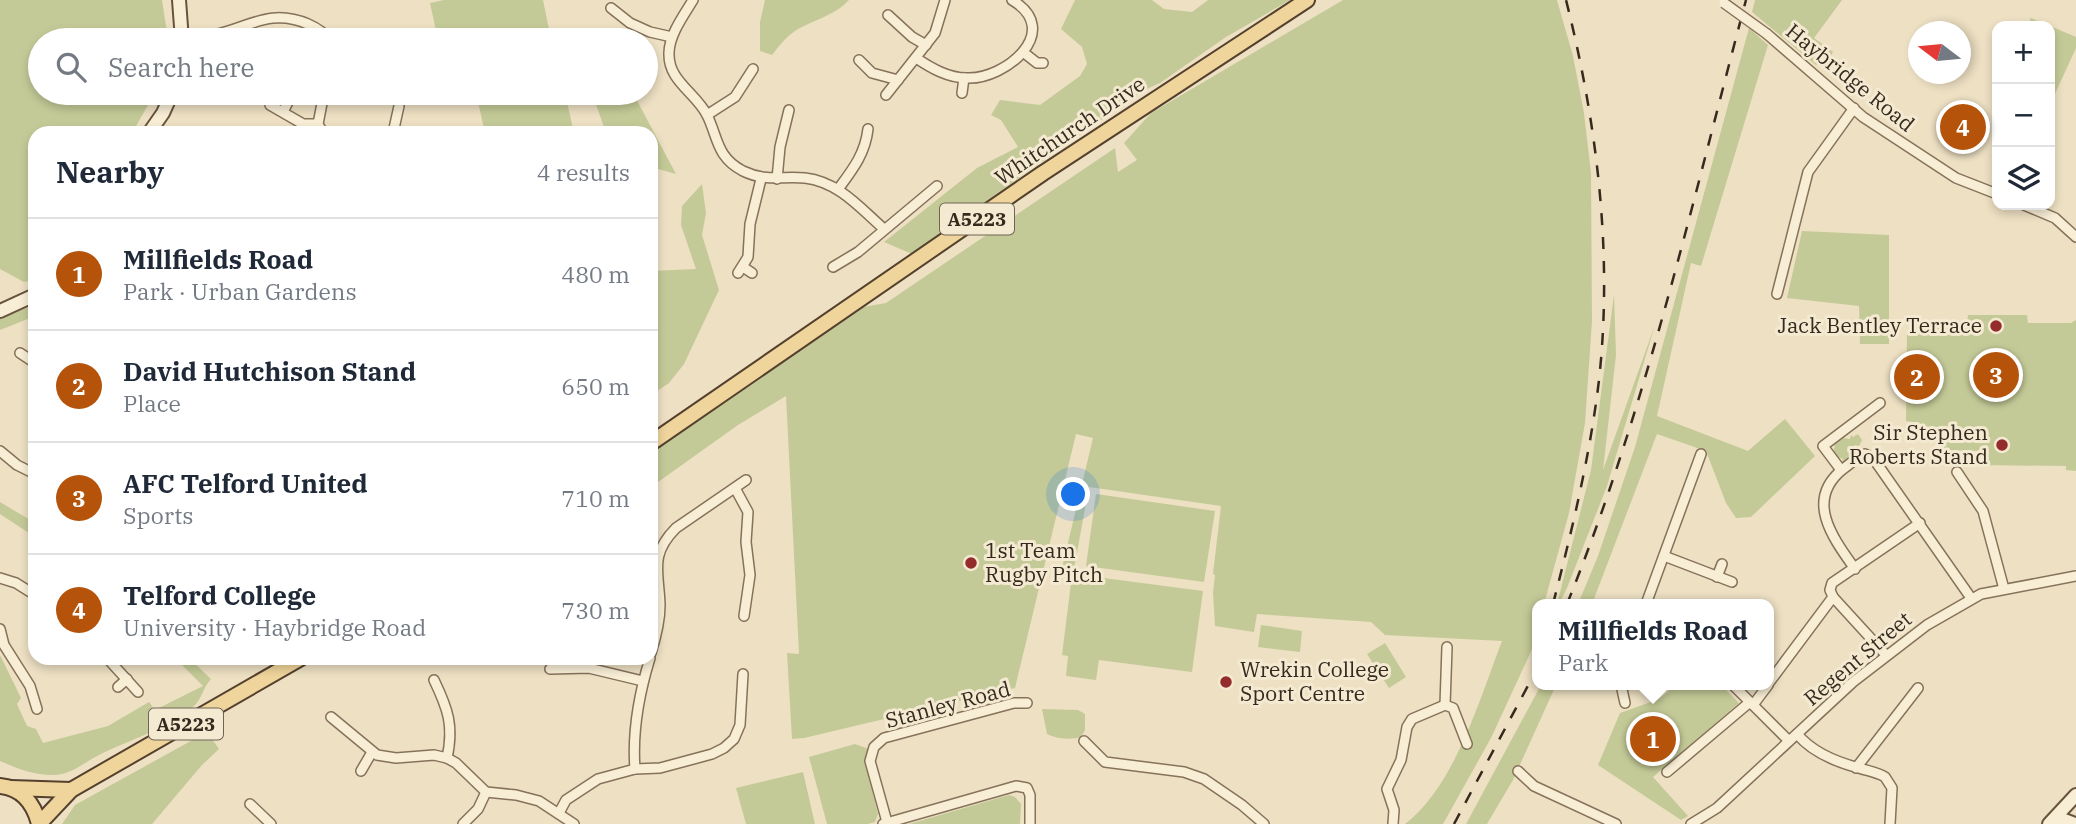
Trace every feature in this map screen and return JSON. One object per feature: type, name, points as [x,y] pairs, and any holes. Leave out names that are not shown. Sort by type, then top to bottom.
[{"type":"main road","name":"Whitchurch Drive","points":[[658,438],[1043,173],[1307,0]]},
{"type":"main road","name":"A5223","points":[[39,824],[71,790],[289,665]]},
{"type":"main road","name":"A5223","points":[[4,786],[71,790]]},
{"type":"main road","name":"A5223","points":[[4,786],[27,798],[39,824]]},
{"type":"street","points":[[179,0],[181,28]]},
{"type":"street","points":[[693,0],[672,37],[668,52],[672,72],[707,115],[718,147],[726,158],[740,170],[761,179],[807,178],[839,188],[884,229]]},
{"type":"street","points":[[886,95],[935,33],[945,0]]},
{"type":"street","points":[[916,58],[937,71],[964,78],[986,75],[1001,68],[1023,52],[1029,44],[1033,27],[1029,14],[1012,0]]},
{"type":"street","name":"Haybridge Road","points":[[1723,2],[1767,34],[1879,127],[1956,178],[1992,192]]},
{"type":"street","points":[[611,8],[641,28]]},
{"type":"street","points":[[888,15],[926,46]]},
{"type":"street","points":[[237,28],[281,16],[316,28]]},
{"type":"street","points":[[658,34],[672,37]]},
{"type":"street","points":[[1023,52],[1037,63],[1043,63]]},
{"type":"street","points":[[859,60],[872,74],[898,80]]},
{"type":"street","points":[[707,115],[735,97],[753,68]]},
{"type":"street","points":[[962,93],[964,78]]},
{"type":"street","points":[[154,126],[167,105]]},
{"type":"street","points":[[270,105],[310,126]]},
{"type":"street","points":[[283,112],[286,105]]},
{"type":"street","points":[[321,126],[323,105]]},
{"type":"street","points":[[395,126],[399,106]]},
{"type":"street","points":[[1776,294],[1808,172],[1855,108]]},
{"type":"street","points":[[777,179],[780,147],[789,110]]},
{"type":"street","points":[[839,188],[860,160],[868,129]]},
{"type":"street","points":[[752,273],[740,270],[748,257],[750,224],[761,179]]},
{"type":"street","points":[[833,267],[858,252],[937,186]]},
{"type":"street","points":[[2036,210],[2055,218],[2076,237]]},
{"type":"street","points":[[0,312],[28,298]]},
{"type":"street","points":[[20,353],[28,358]]},
{"type":"street","points":[[1841,470],[1823,446],[1880,402]]},
{"type":"street","points":[[0,451],[28,470]]},
{"type":"street","points":[[1648,599],[1701,454]]},
{"type":"street","points":[[1854,569],[1829,532],[1825,516],[1827,490],[1832,480],[1862,454],[1870,455],[1971,598]]},
{"type":"street","points":[[1957,472],[1983,511],[2004,589]]},
{"type":"street","points":[[658,554],[666,538],[676,528],[746,480]]},
{"type":"street","points":[[735,488],[748,512],[746,542],[750,575],[744,616]]},
{"type":"street","points":[[1886,655],[1833,597],[1830,590],[1832,583],[1920,523]]},
{"type":"street","points":[[1664,556],[1732,582]]},
{"type":"street","points":[[1717,577],[1722,564]]},
{"type":"street","name":"Regent Street","points":[[1691,824],[1717,808],[1886,655],[1927,625],[1971,598],[2076,576]]},
{"type":"street","points":[[0,578],[28,591]]},
{"type":"street","points":[[1774,677],[1833,597]]},
{"type":"street","points":[[0,629],[4,645],[30,685],[37,709]]},
{"type":"street","points":[[1445,705],[1447,647]]},
{"type":"street","points":[[114,665],[138,692]]},
{"type":"street","points":[[635,769],[634,734],[647,665]]},
{"type":"street","points":[[550,669],[598,670],[643,681]]},
{"type":"street","points":[[559,813],[566,800],[587,785],[613,773],[660,768],[712,754],[724,748],[734,738],[740,725],[743,674]]},
{"type":"street","points":[[118,687],[127,679]]},
{"type":"street","points":[[434,680],[450,722],[451,738],[447,758]]},
{"type":"street","points":[[1856,768],[1918,688]]},
{"type":"street","points":[[1621,690],[1625,703]]},
{"type":"street","points":[[1738,690],[1789,741]]},
{"type":"street","points":[[1667,772],[1752,704],[1764,690]]},
{"type":"street","name":"Stanley Road","points":[[884,823],[870,761],[874,747],[884,738],[1014,704],[1027,703]]},
{"type":"street","points":[[1393,824],[1394,810],[1387,789],[1401,760],[1407,727],[1412,719],[1445,705],[1454,708],[1467,744]]},
{"type":"street","points":[[331,717],[372,752],[386,757],[425,755],[447,758],[456,763],[486,792],[527,797],[574,824]]},
{"type":"street","points":[[1797,734],[1811,749],[1856,768],[1881,774],[1892,788],[1890,824]]},
{"type":"street","points":[[1084,741],[1105,762],[1184,772],[1205,779],[1264,824]]},
{"type":"street","points":[[361,771],[372,752]]},
{"type":"street","points":[[1518,771],[1534,786],[1616,824]]},
{"type":"street","points":[[884,823],[1009,787],[1027,788],[1030,795],[1030,824]]},
{"type":"street","points":[[463,824],[478,809],[486,792]]},
{"type":"street","points":[[2053,820],[2076,795]]},
{"type":"street","points":[[250,804],[271,824]]},
{"type":"street","points":[[2053,820],[2067,819],[2075,824]]},
{"type":"green space","points":[[0,0],[162,0],[166,28],[28,28],[28,105],[148,105],[136,126],[28,126],[28,281],[24,282],[0,269]]},
{"type":"green space","points":[[444,0],[543,0],[549,28],[435,28],[430,3]]},
{"type":"green space","points":[[765,0],[849,0],[830,14],[795,31],[772,55],[760,51],[760,22]]},
{"type":"green space","points":[[1075,0],[1152,0],[1164,9],[1192,12],[1208,0],[1290,0],[1226,37],[1160,83],[1142,91],[912,254],[884,242],[977,168],[1018,147],[1001,120],[991,115],[1000,100],[1040,105],[1080,76],[1087,64],[1082,47],[1061,29]]},
{"type":"green space","points":[[1343,0],[1557,0],[1573,56],[1584,113],[1591,173],[1592,321],[1585,423],[1569,513],[1545,599],[1532,599],[1532,649],[1491,738],[1443,824],[1405,824],[1423,808],[1452,764],[1475,714],[1502,641],[1385,635],[1371,622],[1257,614],[1254,632],[1215,626],[1213,574],[1221,506],[1089,487],[1073,574],[1203,591],[1192,672],[1099,660],[1096,680],[1066,676],[1068,656],[1062,655],[1072,575],[1061,572],[1093,438],[1076,434],[1015,688],[804,738],[792,739],[787,653],[799,654],[786,396],[738,425],[658,482],[658,445],[863,307],[886,303],[1115,148],[1118,172],[1137,160],[1124,143],[1151,113]]},
{"type":"green space","points":[[1755,0],[1842,0],[1814,38],[1833,52],[1827,63],[1816,65],[1752,12]]},
{"type":"green space","points":[[1749,28],[1768,45],[1701,266],[1691,263],[1657,416],[1748,451],[1785,419],[1815,456],[1751,517],[1736,518],[1726,503],[1706,451],[1657,434],[1594,599],[1580,599],[1598,556],[1635,447]]},
{"type":"green space","points":[[2055,28],[2076,37],[2076,48],[2055,94]]},
{"type":"green space","points":[[479,105],[568,105],[572,126],[483,126]]},
{"type":"green space","points":[[596,105],[639,105],[651,126],[604,126]]},
{"type":"green space","points":[[658,140],[676,174],[658,169]]},
{"type":"green space","points":[[702,184],[706,213],[702,235],[719,290],[684,364],[669,383],[658,390],[658,271],[696,269],[681,225],[682,206]]},
{"type":"green space","points":[[1802,231],[1889,235],[1889,344],[1860,344],[1859,306],[1787,298]]},
{"type":"green space","points":[[1614,295],[1616,355],[1603,470],[1655,325],[1607,486],[1567,588],[1562,599],[1558,599],[1591,470]]},
{"type":"green space","points":[[28,307],[28,319],[0,330],[0,319]]},
{"type":"green space","points":[[1968,315],[2027,315],[2028,323],[2071,323],[2076,320],[2076,471],[2066,470],[2066,466],[1980,465],[1981,451],[1944,450],[1930,439],[1929,435],[1919,435],[1912,430],[1912,422],[1906,421],[1907,333],[1915,333],[1916,323],[1921,318],[1925,323],[1967,324]]},
{"type":"green space","points":[[1845,434],[1844,438],[1850,439],[1851,435],[1853,437],[1858,434],[1862,440],[1853,450],[1858,452],[1842,463],[1843,459],[1838,457],[1837,461],[1830,452],[1833,452],[1835,446],[1830,445]]},
{"type":"green space","points":[[1096,494],[1215,511],[1204,582],[1086,566]]},
{"type":"green space","points":[[0,502],[28,519],[28,532],[0,514]]},
{"type":"green space","points":[[1261,625],[1302,631],[1300,652],[1258,647]]},
{"type":"green space","points":[[1385,643],[1406,677],[1389,688],[1367,654]]},
{"type":"green space","points":[[0,655],[21,698],[17,704],[27,726],[36,729],[43,743],[108,726],[149,702],[155,710],[203,686],[182,665],[196,665],[211,679],[197,703],[171,722],[68,772],[56,775],[41,774],[0,761]]},
{"type":"green space","points":[[1538,690],[1554,690],[1513,780],[1487,824],[1466,824]]},
{"type":"green space","points":[[1670,690],[1726,690],[1739,703],[1653,777],[1688,816],[1681,820],[1598,765],[1620,713],[1659,699]]},
{"type":"green space","points":[[1042,709],[1078,710],[1085,714],[1085,730],[1081,737],[1064,738],[1047,734]]},
{"type":"green space","points":[[207,732],[219,749],[152,824],[62,824],[75,805]]},
{"type":"green space","points":[[855,744],[869,749],[865,761],[878,814],[875,822],[868,824],[827,824],[809,757]]},
{"type":"green space","points":[[803,772],[815,824],[746,824],[736,788]]},
{"type":"green space","points":[[1009,795],[1021,804],[1020,824],[909,824]]},
{"type":"railway","points":[[1554,599],[1591,437],[1599,380],[1604,284],[1603,236],[1594,141],[1566,0]]},
{"type":"railway","points":[[1569,599],[1621,456],[1644,381],[1746,0]]},
{"type":"railway","points":[[1454,824],[1532,678]]},
{"type":"place","name":"Telford College","points":[[1963,127]]},
{"type":"place","name":"Jack Bentley Terrace","points":[[1996,326]]},
{"type":"place","name":"AFC Telford United","points":[[1996,375]]},
{"type":"place","name":"David Hutchison Stand","points":[[1917,377]]},
{"type":"place","name":"Sir Stephen Roberts Stand","points":[[2002,445]]},
{"type":"place","name":"1st Team Rugby Pitch","points":[[971,563]]},
{"type":"place","name":"Wrekin College Sport Centre","points":[[1226,682]]},
{"type":"place","name":"Millfields Road","points":[[1653,739]]}]
